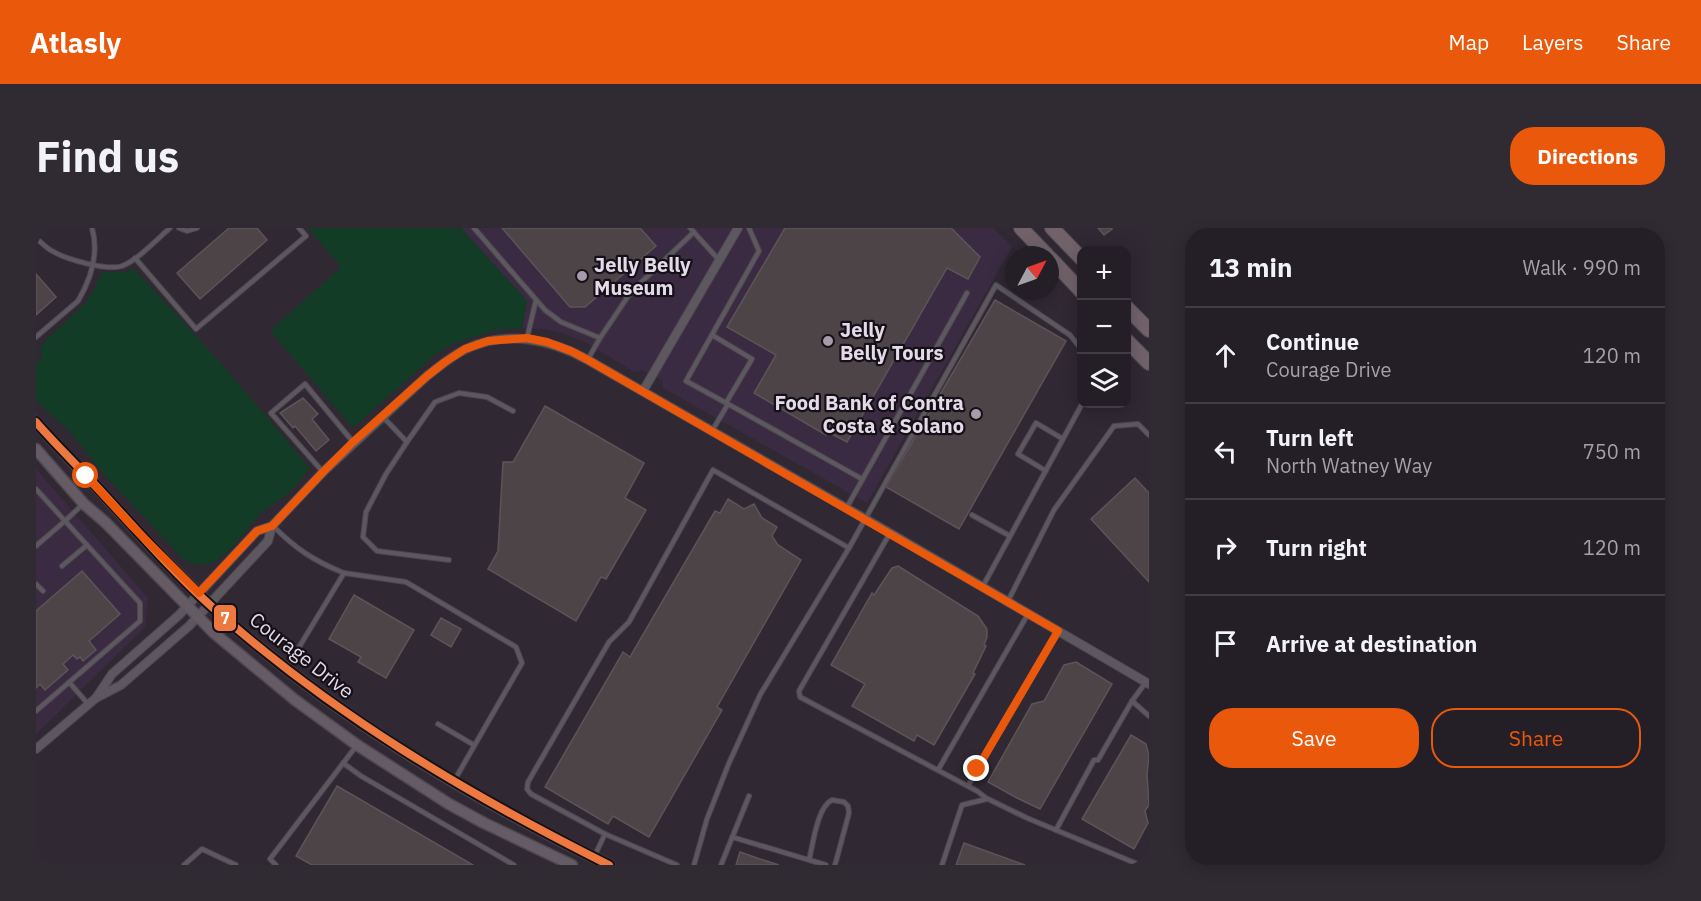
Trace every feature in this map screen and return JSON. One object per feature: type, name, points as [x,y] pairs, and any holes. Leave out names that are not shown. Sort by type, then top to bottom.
[{"type":"highway","points":[[1021,228],[1038,246]]},
{"type":"highway","points":[[1052,228],[1077,254]]},
{"type":"highway","points":[[1059,268],[1077,287]]},
{"type":"highway","points":[[1131,312],[1149,330]]},
{"type":"highway","points":[[1131,345],[1149,363]]},
{"type":"street","points":[[643,391],[736,232]]},
{"type":"street","points":[[96,698],[112,674],[187,606],[257,531],[272,526],[353,442],[445,362],[465,349],[488,341],[527,338],[547,342],[588,360],[1148,683]]},
{"type":"street","name":"Courage Drive","points":[[36,422],[133,527],[210,604],[286,668],[363,724],[453,782],[592,861],[609,865]]},
{"type":"street","name":"Courage Drive","points":[[36,449],[84,504],[105,522],[197,617],[248,662],[357,745],[449,804],[571,865]]},
{"type":"street","points":[[36,749],[88,704],[120,685],[197,617],[268,541],[272,526]]},
{"type":"lane","points":[[36,337],[78,301],[86,286],[93,264],[95,237],[92,228]]},
{"type":"lane","points":[[36,238],[56,253],[116,268],[135,258],[170,228]]},
{"type":"lane","points":[[179,228],[187,231],[197,228]]},
{"type":"lane","points":[[135,258],[196,329],[306,236],[299,228]]},
{"type":"lane","points":[[474,228],[544,310],[561,322],[600,338]]},
{"type":"lane","points":[[727,228],[736,232]]},
{"type":"lane","points":[[749,228],[759,251],[686,381],[862,479]]},
{"type":"lane","points":[[588,360],[631,292],[692,230],[720,260]]},
{"type":"lane","points":[[694,865],[707,819],[725,772],[760,695],[866,519],[996,285],[1070,335],[1077,344]]},
{"type":"lane","points":[[846,508],[967,293]]},
{"type":"lane","points":[[527,338],[536,300]]},
{"type":"lane","points":[[712,335],[752,359],[712,431]]},
{"type":"lane","points":[[323,472],[271,413],[305,384],[353,442]]},
{"type":"lane","points":[[449,560],[377,551],[363,537],[366,512],[386,474],[435,402],[459,393],[487,397],[513,411]]},
{"type":"lane","points":[[983,587],[1080,408]]},
{"type":"lane","points":[[382,417],[407,442]]},
{"type":"lane","points":[[1046,471],[1018,454],[1036,423],[1063,439]]},
{"type":"lane","points":[[1008,601],[1054,510],[1114,426],[1138,424],[1149,435]]},
{"type":"lane","points":[[677,865],[605,834],[531,794],[527,789],[528,782],[609,642],[629,622],[713,470],[849,548]]},
{"type":"lane","points":[[36,489],[140,603],[140,621],[36,711]]},
{"type":"lane","points":[[36,546],[84,504]]},
{"type":"lane","points":[[972,515],[1010,536]]},
{"type":"lane","points":[[272,526],[294,547],[325,566],[344,573],[406,582],[516,647],[522,663],[453,782]]},
{"type":"lane","points":[[890,533],[799,691],[800,697],[968,786],[987,799],[1140,865]]},
{"type":"lane","points":[[62,566],[87,545]]},
{"type":"lane","points":[[286,668],[344,573]]},
{"type":"lane","points":[[36,584],[42,591]]},
{"type":"lane","points":[[938,770],[1028,613]]},
{"type":"lane","points":[[968,786],[1058,631]]},
{"type":"lane","points":[[69,682],[88,704]]},
{"type":"lane","points":[[1056,830],[1094,760],[1098,760],[1132,701],[1148,683]]},
{"type":"lane","points":[[1132,701],[1149,716]]},
{"type":"lane","points":[[438,724],[474,745]]},
{"type":"lane","points":[[276,865],[270,859],[357,745]]},
{"type":"lane","points":[[343,763],[361,776],[514,865]]},
{"type":"lane","points":[[721,865],[749,796]]},
{"type":"lane","points":[[942,865],[962,805],[987,799]]},
{"type":"lane","points":[[809,860],[824,807],[827,802],[838,801],[848,806],[849,813],[835,865]]},
{"type":"lane","points":[[592,861],[605,834]]},
{"type":"lane","points":[[732,837],[825,865]]},
{"type":"lane","points":[[184,865],[202,849],[237,865]]},
{"type":"shaded area","points":[[461,228],[993,228],[1011,246],[1005,246],[1005,259],[867,503],[663,388],[662,380],[642,370],[634,372],[585,342],[563,333],[522,328],[527,301]]},
{"type":"shaded area","points":[[36,469],[148,598],[145,627],[36,734]]},
{"type":"green space","points":[[308,228],[461,228],[527,301],[522,328],[496,330],[452,344],[436,354],[353,428],[270,331],[341,267]]},
{"type":"green space","points":[[133,268],[220,362],[310,468],[289,493],[262,512],[228,552],[208,564],[196,564],[183,559],[101,471],[72,434],[36,400],[36,364],[42,359],[40,348],[87,301],[103,272],[126,272]]},
{"type":"building","points":[[229,228],[257,228],[267,240],[200,299],[177,273]]},
{"type":"building","name":"Jelly Belly Museum","points":[[502,228],[640,228],[656,246],[585,307],[570,307]]},
{"type":"building","name":"Jelly Belly Tours","points":[[785,228],[951,228],[980,257],[968,279],[947,268],[847,442],[828,432],[826,435],[754,393],[776,355],[727,327]]},
{"type":"building","points":[[1098,228],[1112,228],[1112,229],[1104,235]]},
{"type":"building","points":[[36,274],[56,297],[36,315]]},
{"type":"building","name":"Food Bank of Contra Costa & Solano","points":[[995,300],[1066,341],[959,529],[886,487]]},
{"type":"building","points":[[303,398],[318,414],[312,419],[329,440],[316,451],[295,426],[293,428],[280,413]]},
{"type":"building","points":[[545,406],[644,463],[625,498],[646,510],[606,579],[601,577],[576,621],[488,569],[498,551],[503,462],[513,462]]},
{"type":"building","points":[[1135,478],[1149,493],[1149,582],[1091,519]]},
{"type":"building","points":[[728,499],[744,509],[754,504],[762,518],[777,527],[772,536],[778,545],[801,560],[717,707],[722,710],[649,837],[613,816],[608,824],[545,787],[623,652],[630,657],[715,511],[720,513]]},
{"type":"building","points":[[898,566],[978,616],[987,629],[984,645],[986,646],[973,673],[975,674],[934,745],[917,735],[914,741],[852,706],[865,684],[831,665],[872,593],[874,595],[892,568]]},
{"type":"building","points":[[82,571],[120,614],[89,641],[96,650],[83,661],[80,657],[77,659],[73,655],[63,664],[68,670],[45,690],[40,684],[36,688],[36,611]]},
{"type":"building","points":[[354,595],[414,630],[386,678],[358,662],[361,657],[329,639]]},
{"type":"building","points":[[441,618],[461,629],[451,647],[431,635]]},
{"type":"building","points":[[1076,662],[1112,684],[1040,809],[988,782],[1032,704],[1044,701],[1064,665]]},
{"type":"building","points":[[1131,735],[1146,744],[1149,756],[1147,774],[1149,805],[1145,811],[1148,823],[1134,849],[1082,819]]},
{"type":"building","points":[[337,786],[473,865],[312,865],[296,856]]},
{"type":"building","points":[[964,843],[1025,865],[956,865]]},
{"type":"building","points":[[740,852],[760,859],[779,865],[736,865]]},
{"type":"transit line","name":"7","points":[[36,422],[196,592],[256,645],[303,682],[401,749],[452,780],[609,865]]},
{"type":"place","name":"Jelly Belly Museum","points":[[582,276]]},
{"type":"place","name":"Jelly Belly Tours","points":[[828,341]]},
{"type":"place","name":"Food Bank of Contra Costa & Solano","points":[[976,414]]},
{"type":"route","points":[[86,476],[199,593],[257,531],[272,526],[353,442],[445,362],[465,349],[488,341],[527,338],[547,342],[588,360],[1058,631],[977,769]]}]
